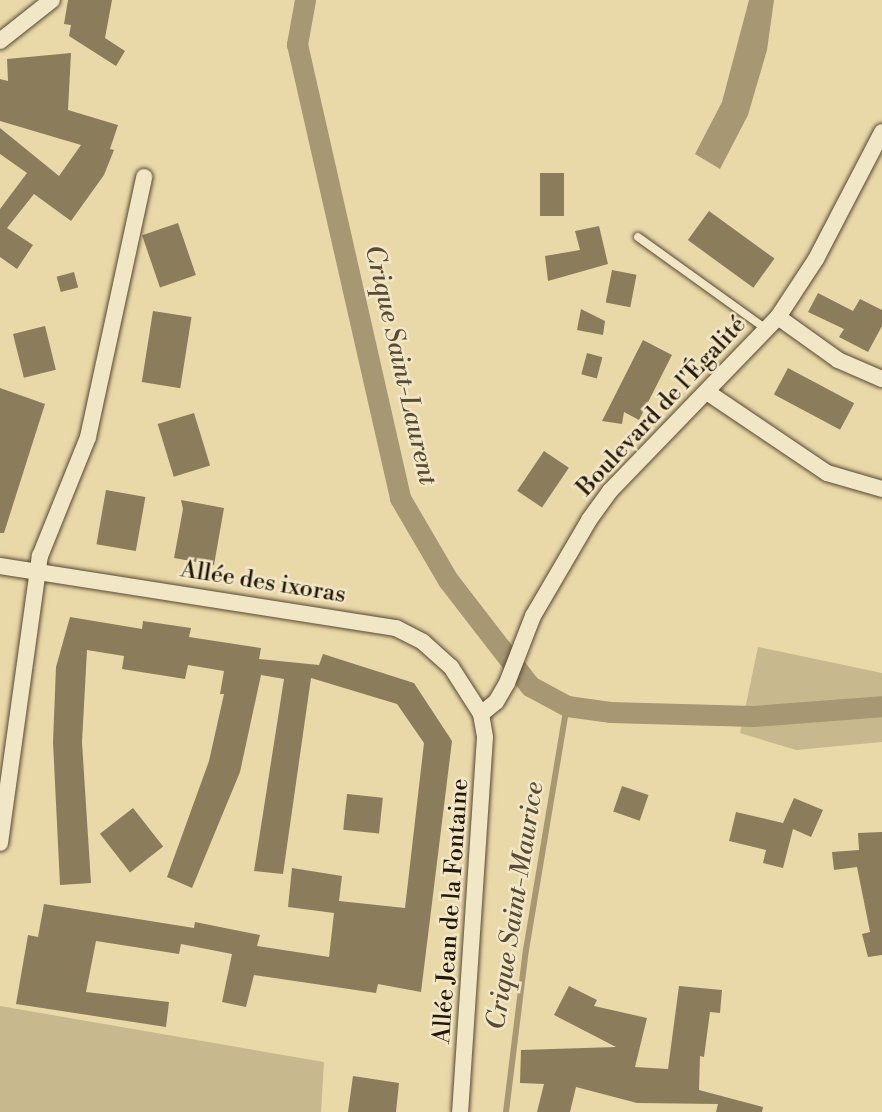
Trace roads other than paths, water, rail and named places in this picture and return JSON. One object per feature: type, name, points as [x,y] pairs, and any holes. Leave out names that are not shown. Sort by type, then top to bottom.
[{"type":"street","points":[[0,41],[52,0]]},
{"type":"street","name":"Boulevard de l'Égalité","points":[[481,714],[496,702],[507,683],[533,616],[589,520],[610,491],[778,317],[816,258],[882,132]]},
{"type":"street","points":[[0,843],[37,572],[88,436],[144,177]]},
{"type":"street","points":[[778,317],[838,360],[882,379]]},
{"type":"street","points":[[707,392],[827,473],[882,489]]},
{"type":"street","name":"Allée des ixoras","points":[[0,566],[396,628],[451,667],[481,714]]},
{"type":"street","name":"Allée Jean de la Fontaine","points":[[460,1112],[486,777],[481,714]]},
{"type":"lane","points":[[638,237],[766,330]]},
{"type":"waterway","name":"Crique Saint-Laurent","points":[[305,0],[297,44],[400,498],[448,580],[530,686],[567,706],[610,712],[753,716],[882,706]]},
{"type":"waterway","name":"Crique Saint-Maurice","points":[[506,1112],[526,950],[567,706]]}]
